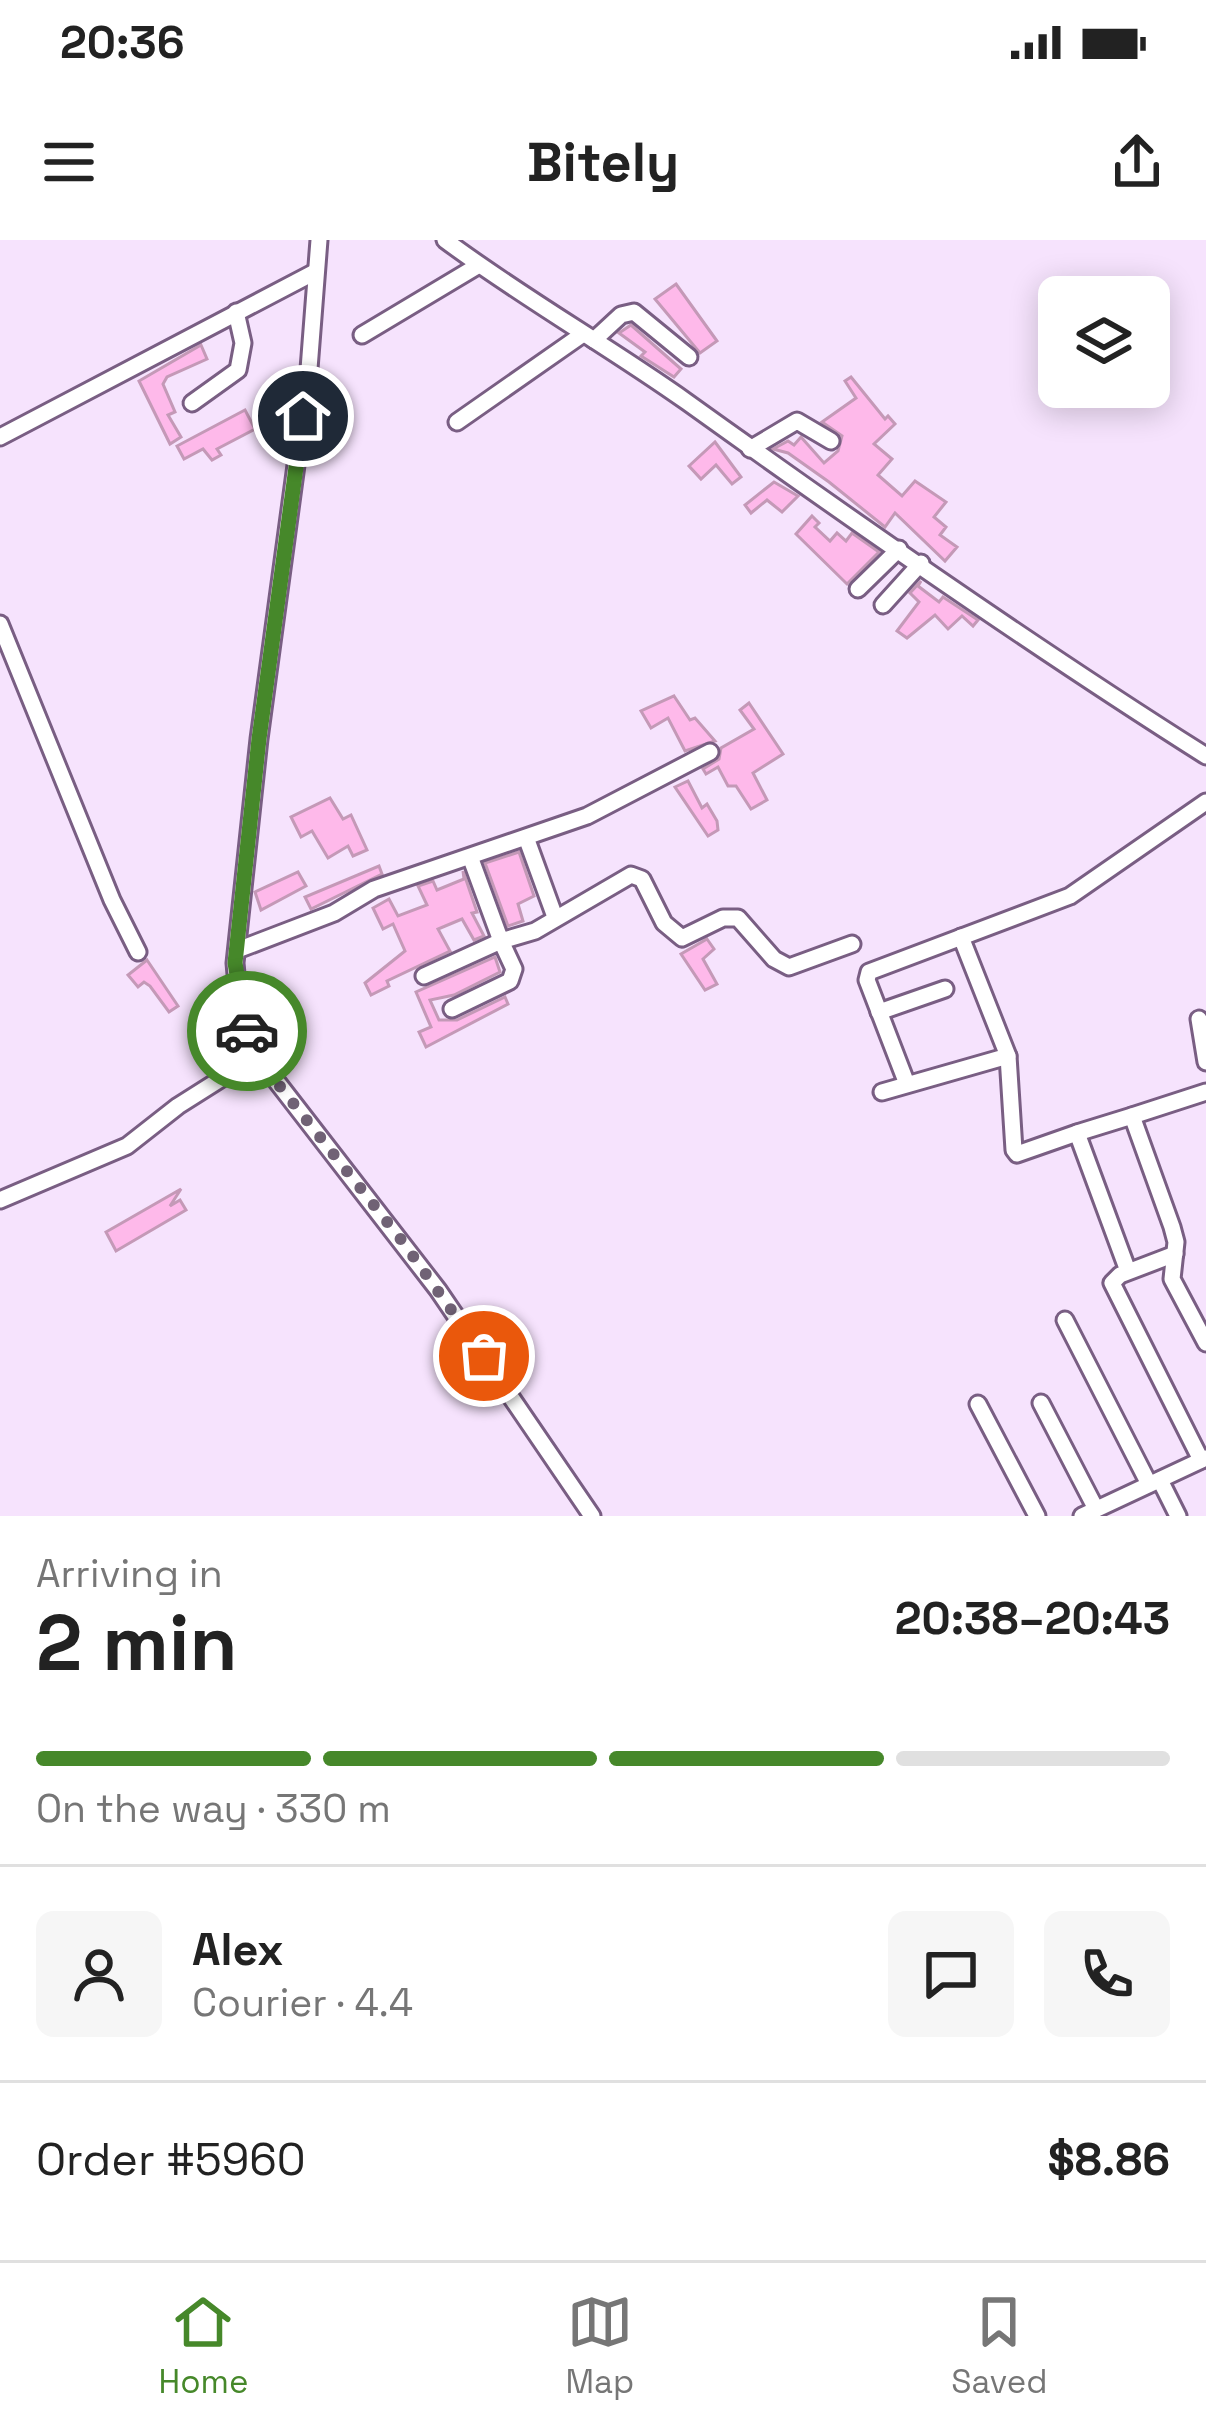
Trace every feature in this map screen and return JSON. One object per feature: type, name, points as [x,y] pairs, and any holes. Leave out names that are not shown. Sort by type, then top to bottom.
[{"type":"street","points":[[319,240],[309,369],[259,739],[235,963],[238,996],[256,1056],[403,1242],[592,1516]]},
{"type":"street","points":[[445,240],[1054,658],[1206,756]]},
{"type":"street","points":[[362,335],[479,265]]},
{"type":"street","points":[[0,437],[315,272]]},
{"type":"street","points":[[192,403],[238,370],[243,343],[236,312]]},
{"type":"street","points":[[457,422],[621,315],[634,312],[689,357]]},
{"type":"street","points":[[750,448],[797,421],[830,441]]},
{"type":"street","points":[[858,589],[899,549]]},
{"type":"street","points":[[883,605],[921,563]]},
{"type":"street","points":[[0,624],[112,900],[138,952]]},
{"type":"street","points":[[240,950],[334,913],[374,889],[587,816],[710,752]]},
{"type":"street","points":[[907,1084],[867,980],[869,972],[1070,896],[1206,802]]},
{"type":"street","points":[[527,840],[555,917]]},
{"type":"street","points":[[452,1009],[510,981],[514,969],[471,859]]},
{"type":"street","points":[[424,976],[535,931],[632,875],[639,876],[664,923],[682,938],[723,918],[738,918],[774,958],[789,967],[852,944]]},
{"type":"street","points":[[962,937],[1009,1056],[1017,1154],[1206,1092]]},
{"type":"street","points":[[879,1012],[945,989]]},
{"type":"street","points":[[1199,1019],[1206,1062]]},
{"type":"street","points":[[0,1200],[127,1146],[256,1056]]},
{"type":"street","points":[[882,1092],[1009,1056]]},
{"type":"street","points":[[1132,1116],[1172,1227],[1172,1279],[1206,1342]]},
{"type":"street","points":[[1077,1133],[1128,1271]]},
{"type":"street","points":[[1041,1403],[1089,1512],[1204,1459],[1112,1283],[1128,1271],[1175,1254]]},
{"type":"street","points":[[1065,1320],[1154,1482],[1178,1516]]},
{"type":"street","points":[[978,1404],[1037,1516]]},
{"type":"building","points":[[676,284],[717,341],[700,353],[655,299]]},
{"type":"building","points":[[631,325],[681,369],[674,377],[641,356],[645,352],[619,333]]},
{"type":"building","points":[[201,345],[207,359],[167,377],[163,384],[175,412],[168,415],[181,437],[170,444],[139,381]]},
{"type":"building","points":[[851,377],[885,419],[888,416],[895,424],[874,444],[892,459],[878,475],[902,496],[915,481],[946,502],[934,517],[946,527],[940,535],[957,547],[945,561],[895,513],[885,527],[788,453],[773,449],[788,441],[794,445],[801,437],[824,463],[838,451],[842,436],[822,422],[856,398],[845,381]]},
{"type":"building","points":[[245,410],[255,429],[217,449],[221,455],[212,460],[203,449],[184,459],[177,446]]},
{"type":"building","points":[[715,442],[741,477],[732,484],[716,465],[701,479],[689,466]]},
{"type":"building","points":[[774,482],[798,496],[782,512],[767,500],[751,513],[745,505]]},
{"type":"building","points":[[812,516],[819,523],[815,527],[830,541],[837,533],[846,541],[852,533],[879,552],[847,584],[796,534]]},
{"type":"building","points":[[921,581],[918,586],[939,602],[943,597],[978,620],[973,626],[962,616],[948,629],[935,615],[907,638],[897,631],[919,602],[910,593]]},
{"type":"building","points":[[674,696],[690,720],[695,718],[715,741],[685,751],[668,718],[651,728],[641,711]]},
{"type":"building","points":[[749,703],[783,754],[753,773],[767,800],[751,809],[736,786],[728,786],[718,767],[706,774],[703,769],[719,759],[721,748],[754,729],[740,710]]},
{"type":"building","points":[[688,781],[702,808],[707,804],[717,821],[718,830],[708,836],[675,787]]},
{"type":"building","points":[[330,798],[343,819],[351,815],[367,850],[353,856],[348,846],[328,858],[312,831],[301,837],[291,817]]},
{"type":"building","points":[[519,852],[534,896],[518,904],[523,921],[508,926],[485,863]]},
{"type":"building","points":[[379,866],[382,874],[311,909],[305,897]]},
{"type":"building","points":[[463,871],[477,912],[472,913],[484,936],[474,940],[462,919],[438,929],[450,951],[387,981],[389,986],[371,995],[365,983],[405,951],[393,924],[383,929],[373,908],[389,899],[398,916],[427,905],[418,886],[433,881],[437,890],[464,879]]},
{"type":"building","points":[[298,872],[306,886],[261,910],[255,892]]},
{"type":"building","points":[[707,939],[714,949],[703,959],[717,984],[705,990],[681,954]]},
{"type":"building","points":[[495,957],[500,972],[454,995],[430,1000],[439,1020],[457,1020],[505,997],[508,1004],[426,1047],[419,1032],[431,1027],[416,992]]},
{"type":"building","points":[[147,960],[178,1006],[169,1012],[150,986],[144,982],[138,987],[128,975]]},
{"type":"building","points":[[181,1189],[170,1206],[180,1200],[186,1210],[116,1251],[106,1232]]},
{"type":"way so far","points":[[247,1031],[256,1056],[403,1242],[484,1356]]},
{"type":"route","points":[[247,1031],[235,963],[259,739],[303,416]]}]
